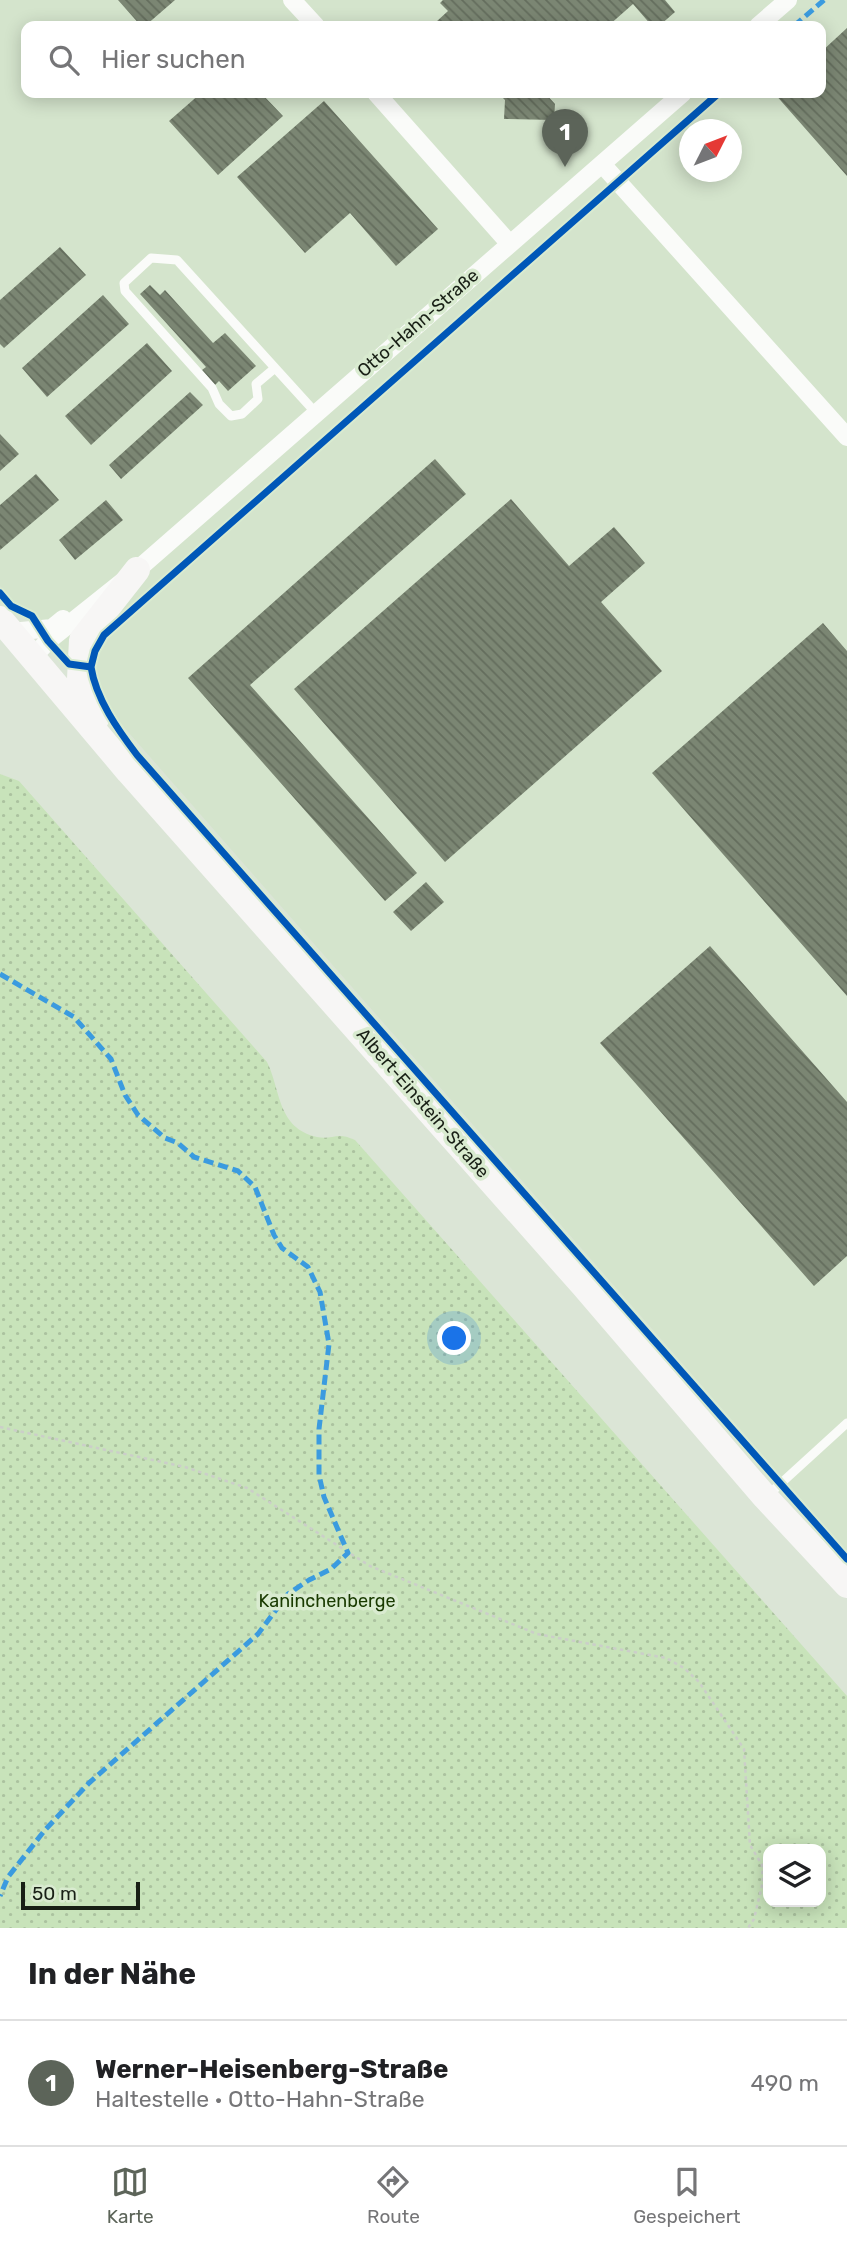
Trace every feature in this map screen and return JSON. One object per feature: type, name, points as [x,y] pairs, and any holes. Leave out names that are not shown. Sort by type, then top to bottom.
[{"type":"main road","points":[[106,743],[80,680],[82,640],[146,562]]},
{"type":"main road","name":"Albert-Einstein-Straße","points":[[6,626],[765,1497],[847,1585]]},
{"type":"street","points":[[292,0],[311,21]]},
{"type":"street","points":[[764,21],[788,0]]},
{"type":"street","points":[[380,98],[509,243]]},
{"type":"street","name":"Otto-Hahn-Straße","points":[[33,657],[48,641],[146,562],[677,98]]},
{"type":"street","points":[[602,164],[847,437]]},
{"type":"street","name":"Otto-Hahn-Straße","points":[[6,626],[52,628],[129,564],[146,562]]},
{"type":"lane","points":[[275,368],[256,384],[258,399],[242,414],[231,416],[219,404],[212,388],[125,291],[124,283],[151,258],[177,260],[316,413]]},
{"type":"lane","points":[[765,1497],[847,1423]]},
{"type":"path","points":[[0,1427],[185,1467],[247,1488],[370,1566],[537,1633],[666,1658],[684,1668],[699,1682],[744,1749],[750,1845],[762,1865],[763,1881],[754,1919],[748,1928]]},
{"type":"shaded area","points":[[0,0],[847,0],[847,1551],[0,586]]},
{"type":"green space","name":"Kaninchenberge","points":[[0,774],[19,781],[267,1062],[282,1107],[294,1125],[317,1137],[344,1136],[355,1140],[847,1696],[847,1928],[0,1928]]},
{"type":"building","points":[[118,0],[175,0],[151,21],[137,21]]},
{"type":"building","points":[[443,0],[665,0],[675,12],[665,21],[648,21],[633,4],[614,21],[437,21],[448,11],[440,3]]},
{"type":"building","points":[[847,28],[847,176],[778,98],[826,98],[826,47]]},
{"type":"building","points":[[195,98],[266,98],[283,116],[218,175],[169,121]]},
{"type":"building","points":[[503,98],[550,98],[555,104],[554,120],[504,119]]},
{"type":"building","points":[[324,101],[438,229],[396,266],[350,213],[305,253],[237,177]]},
{"type":"building","points":[[60,247],[86,275],[4,348],[0,344],[0,300]]},
{"type":"building","points":[[150,285],[160,295],[165,290],[213,343],[225,333],[256,366],[228,391],[219,381],[215,385],[202,370],[206,367],[140,294]]},
{"type":"building","points":[[103,295],[129,324],[47,397],[22,368]]},
{"type":"building","points":[[147,343],[172,371],[91,445],[65,416]]},
{"type":"building","points":[[190,392],[203,405],[121,479],[109,465]]},
{"type":"building","points":[[0,434],[19,454],[0,471]]},
{"type":"building","points":[[435,459],[466,494],[250,685],[417,873],[385,901],[188,678]]},
{"type":"building","points":[[36,474],[59,500],[0,550],[0,505]]},
{"type":"building","points":[[511,499],[569,566],[614,527],[645,563],[601,602],[662,671],[445,862],[294,689]]},
{"type":"building","points":[[106,500],[123,520],[75,560],[59,540]]},
{"type":"building","points":[[823,623],[847,651],[847,996],[652,773]]},
{"type":"building","points":[[426,882],[444,902],[411,931],[393,912]]},
{"type":"building","points":[[710,946],[847,1102],[847,1256],[814,1286],[600,1043]]},
{"type":"marked path","points":[[800,21],[824,0]]},
{"type":"marked path","points":[[0,974],[74,1017],[111,1059],[125,1095],[138,1115],[165,1138],[178,1143],[194,1157],[238,1171],[255,1187],[282,1248],[308,1267],[320,1292],[329,1344],[319,1429],[319,1475],[324,1497],[348,1553],[331,1569],[288,1594],[258,1634],[89,1783],[45,1830],[8,1877],[0,1896]]},
{"type":"cycle path","points":[[91,667],[95,651],[104,635],[713,98]]},
{"type":"cycle path","points":[[0,593],[11,606],[32,616],[48,641],[69,664],[91,667],[98,691],[115,725],[137,755],[847,1559]]},
{"type":"place","name":"Werner-Heisenberg-Straße","points":[[565,167]]}]
